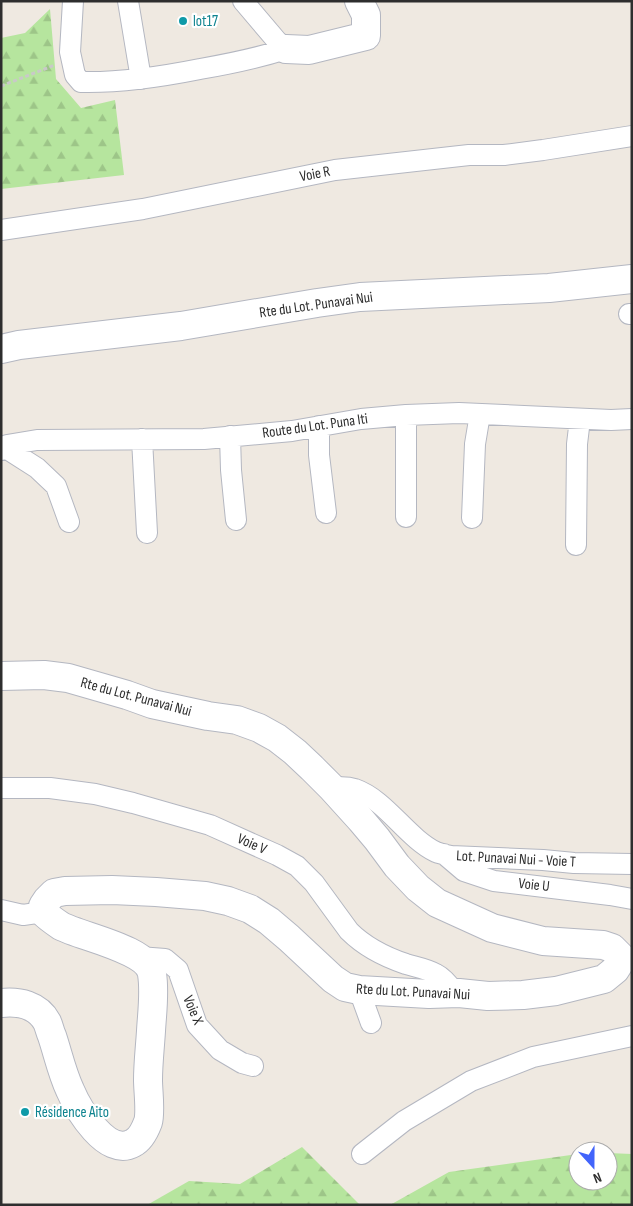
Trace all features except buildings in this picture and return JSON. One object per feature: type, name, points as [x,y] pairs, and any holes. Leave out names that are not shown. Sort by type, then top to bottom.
[{"type":"main road","points":[[286,49],[309,50],[366,36],[366,15],[359,1]]},
{"type":"main road","name":"Rte du Lot. Punavai Nui","points":[[1,349],[12,346],[181,326],[360,297],[549,288],[632,279]]},
{"type":"main road","name":"Rte du Lot. Punavai Nui","points":[[1,676],[44,675],[68,678],[152,704],[237,720],[259,728],[277,738],[295,752],[332,788],[377,839],[397,866],[418,888],[437,903],[492,928],[544,941],[603,945],[612,948],[620,956],[620,962],[616,970],[604,979],[556,991],[523,995],[488,996],[359,990],[345,987],[333,979],[269,921],[250,909],[228,901],[205,896],[156,892],[112,890],[65,891],[54,893],[46,900],[43,912]]},
{"type":"main road","points":[[1,1003],[21,1003],[35,1009],[47,1022],[69,1089],[81,1112],[97,1132],[119,1146],[136,1142],[143,1133],[148,1120],[152,973],[146,963],[139,957],[62,927],[43,912]]},
{"type":"street","points":[[73,1],[70,52],[75,75],[81,82],[153,78],[238,62],[286,49]]},
{"type":"street","points":[[128,1],[141,79]]},
{"type":"street","points":[[243,2],[286,49]]},
{"type":"street","name":"Voie R","points":[[1,230],[143,209],[335,170],[469,154],[504,155],[632,136]]},
{"type":"street","name":"Route du Lot. Puna Iti","points":[[3,448],[7,445],[37,440],[204,439],[292,431],[361,419],[406,415],[458,413],[580,419],[632,419]]},
{"type":"street","points":[[472,518],[475,444],[480,414]]},
{"type":"street","points":[[406,415],[406,517]]},
{"type":"street","points":[[576,545],[577,444],[580,419]]},
{"type":"street","points":[[319,426],[319,455],[326,513]]},
{"type":"street","points":[[230,436],[236,520]]},
{"type":"street","points":[[142,439],[147,533]]},
{"type":"street","points":[[3,448],[37,468],[56,486],[69,522]]},
{"type":"street","name":"Voie V","points":[[1,788],[50,788],[95,794],[133,802],[210,825],[277,854],[297,866],[314,883],[355,937],[376,952],[436,973],[444,979],[455,993]]},
{"type":"street","name":"Lot. Punavai Nui - Voie T","points":[[332,788],[354,788],[365,793],[422,843],[444,854],[452,856],[632,864]]},
{"type":"street","name":"Voie U","points":[[444,854],[464,871],[494,881],[632,899]]},
{"type":"street","points":[[1,910],[24,915],[43,912]]},
{"type":"street","name":"Voie X","points":[[139,957],[166,959],[178,970],[197,1024],[220,1050],[242,1063],[253,1066]]},
{"type":"street","points":[[359,990],[371,1023]]},
{"type":"street","points":[[362,1154],[404,1121],[471,1082],[533,1057],[632,1036]]},
{"type":"path","points":[[1,86],[72,58]]},
{"type":"green space","points":[[50,9],[56,79],[81,108],[115,100],[124,175],[1,189],[1,38],[25,33]]},
{"type":"green space","points":[[302,1147],[360,1205],[147,1205],[189,1181],[240,1184]]},
{"type":"green space","points":[[618,1153],[632,1154],[632,1205],[390,1205],[449,1172],[568,1155],[568,1191],[618,1191]]},
{"type":"place","name":"lot17","points":[[183,21]]},
{"type":"place","name":"Résidence Aito","points":[[25,1112]]}]
